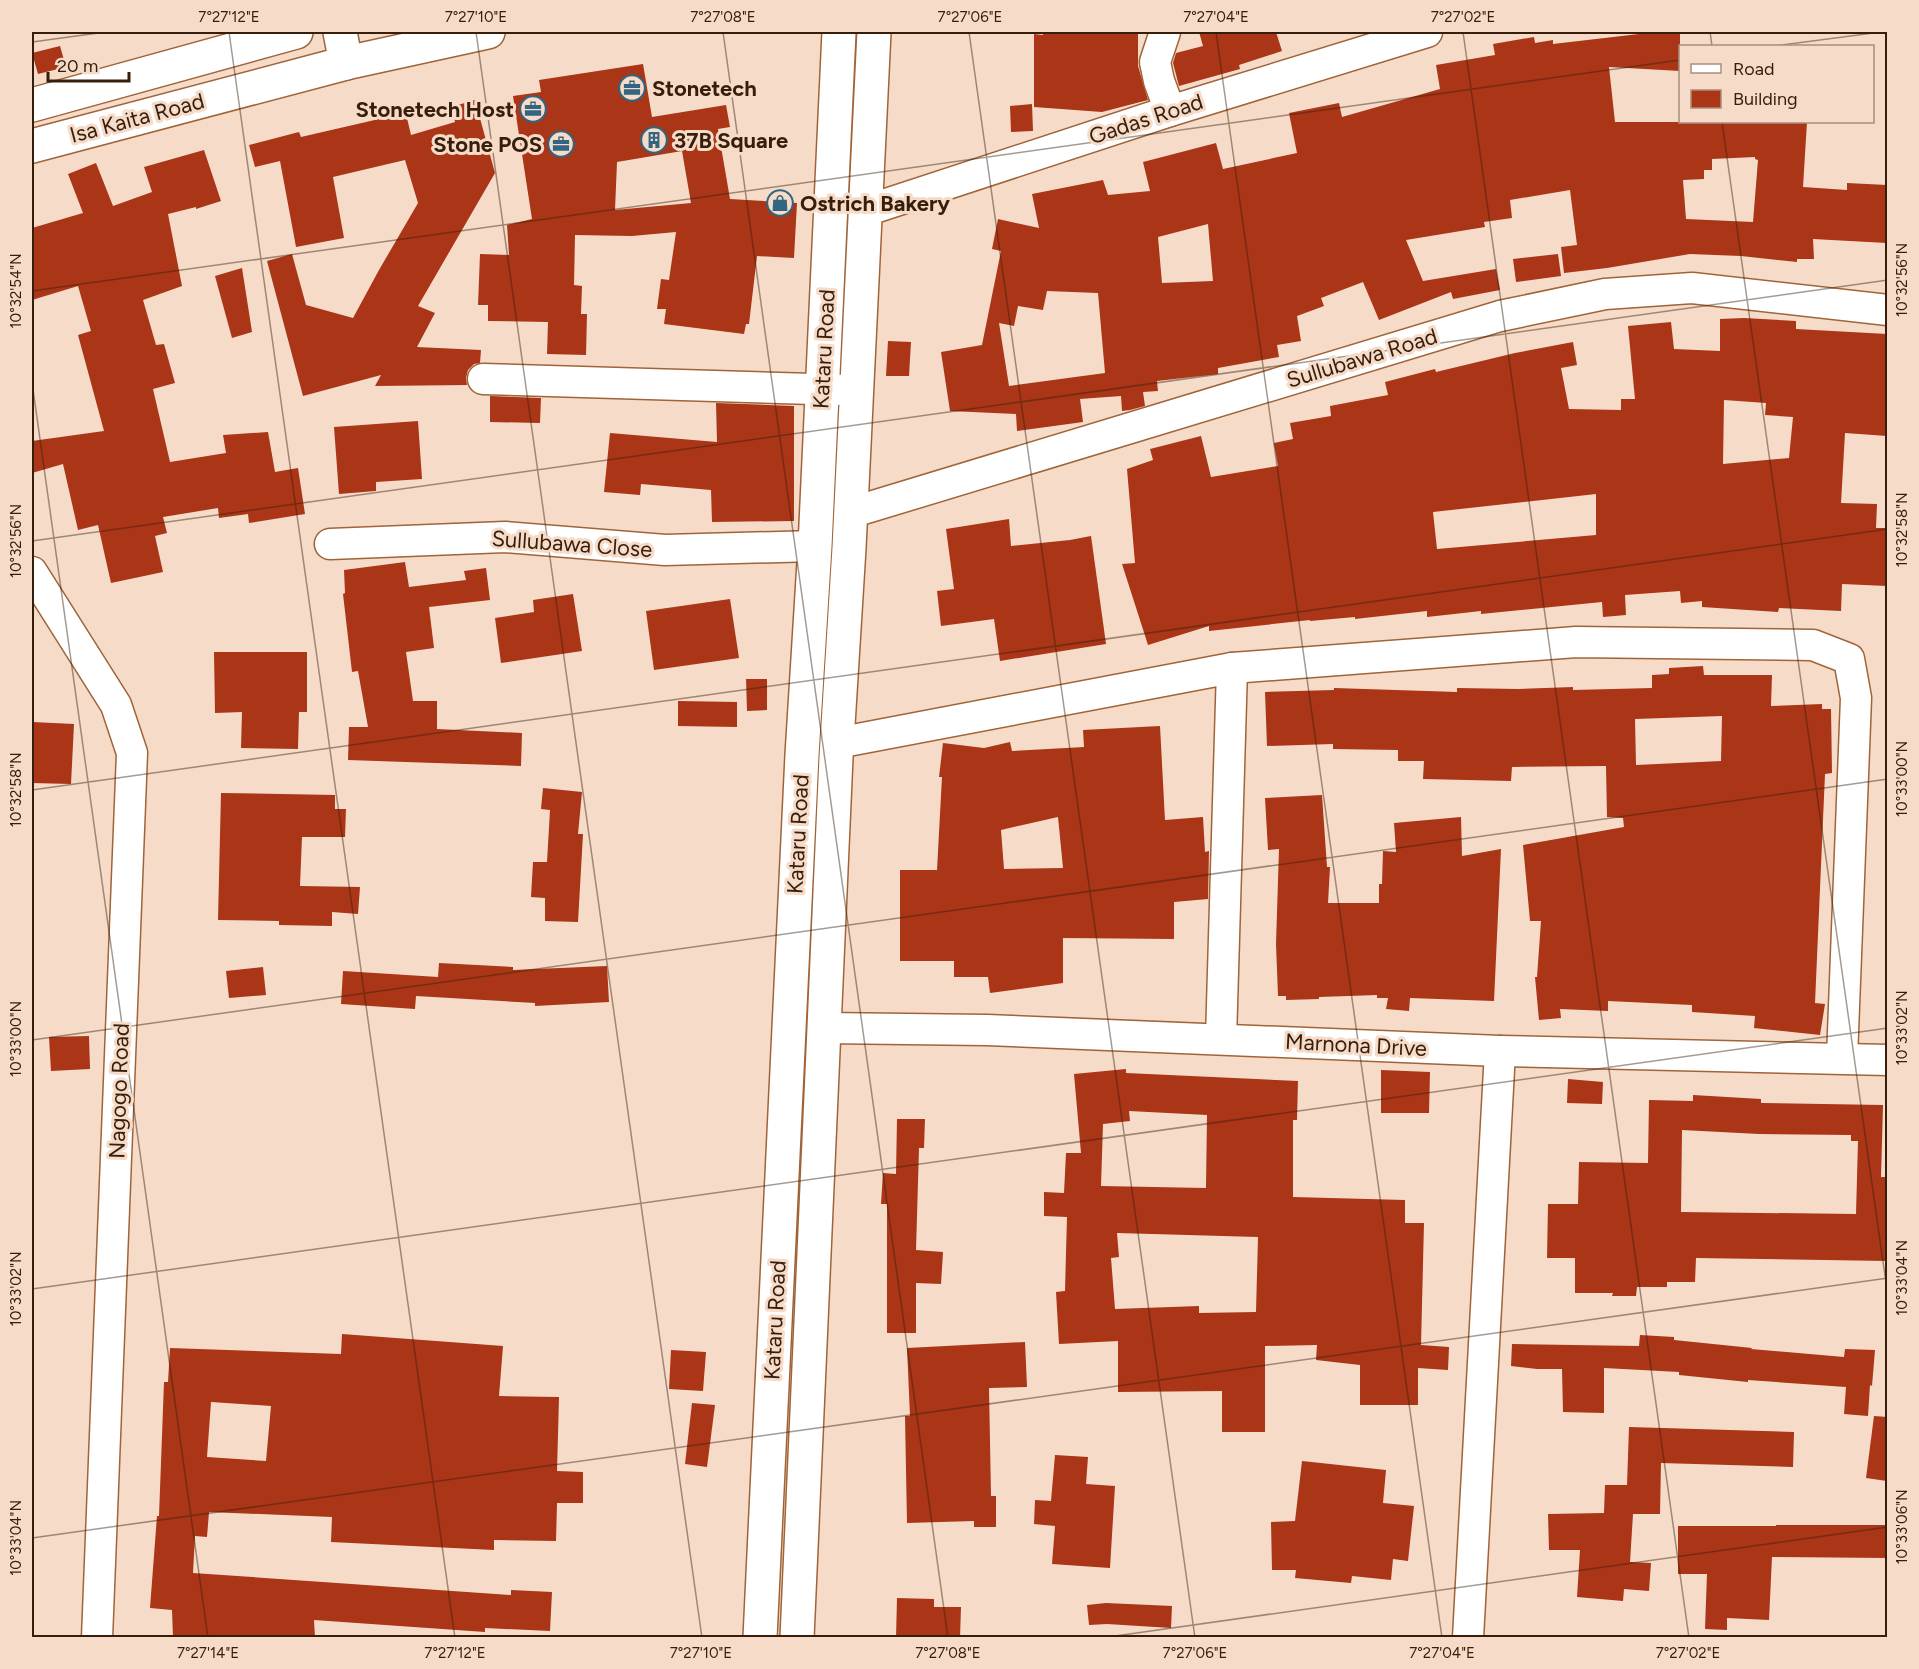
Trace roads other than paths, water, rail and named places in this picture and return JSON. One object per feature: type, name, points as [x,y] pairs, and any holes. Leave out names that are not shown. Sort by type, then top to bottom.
[{"type":"street","name":"Isa Kaita Road","points":[[32,105],[260,37],[296,32]]},
{"type":"street","name":"Isa Kaita Road","points":[[32,146],[343,47],[488,32]]},
{"type":"street","name":"Kataru Road","points":[[760,1638],[838,32]]},
{"type":"street","name":"Kataru Road","points":[[797,1638],[837,743],[874,32]]},
{"type":"street","points":[[1165,32],[1155,62],[1170,111]]},
{"type":"street","name":"Gadas Road","points":[[865,211],[1170,111],[1427,32]]},
{"type":"street","name":"Sullubawa Road","points":[[850,513],[1500,316],[1605,294],[1692,288],[1887,310]]},
{"type":"street","points":[[483,379],[856,390]]},
{"type":"street","name":"Sullubawa Close","points":[[330,544],[505,537],[665,550],[814,546]]},
{"type":"street","name":"Nagogo Road","points":[[32,572],[116,705],[132,753],[97,1638]]},
{"type":"street","points":[[837,743],[1232,668],[1576,642],[1813,645],[1848,659],[1856,698],[1842,1058]]},
{"type":"street","points":[[1221,1038],[1232,668]]},
{"type":"street","name":"Marnona Drive","points":[[825,1028],[987,1030],[1500,1051],[1887,1060]]},
{"type":"street","points":[[1468,1638],[1500,1051]]},
{"type":"place","name":"Stonetech","points":[[632,88]]},
{"type":"place","name":"Stonetech Host","points":[[533,109]]},
{"type":"place","name":"37B Square","points":[[654,140]]},
{"type":"place","name":"Stone POS","points":[[561,144]]},
{"type":"place","name":"Ostrich Bakery","points":[[780,203]]}]
